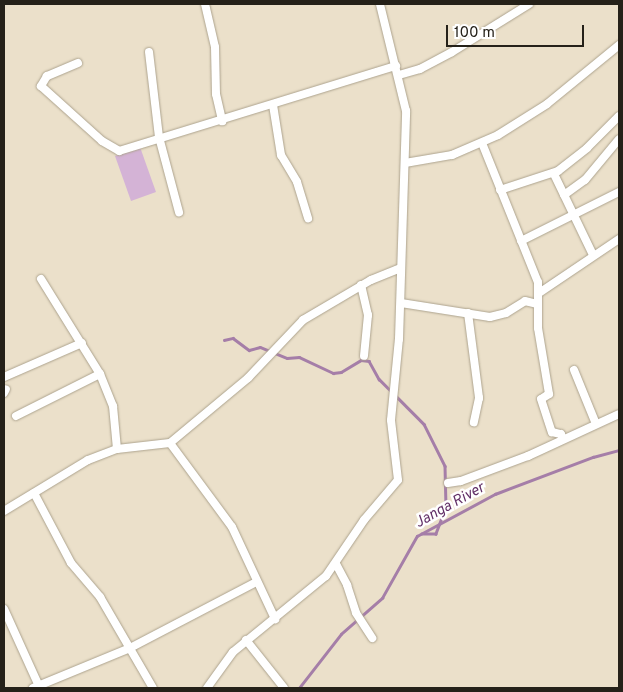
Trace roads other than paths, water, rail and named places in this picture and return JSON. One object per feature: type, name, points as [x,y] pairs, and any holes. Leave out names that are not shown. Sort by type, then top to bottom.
[{"type":"street","points":[[206,4],[215,47],[216,94],[222,121]]},
{"type":"street","points":[[207,688],[225,661],[246,640],[316,586],[336,564],[364,520],[398,480],[392,394],[400,303],[406,111],[400,75],[380,4]]},
{"type":"street","points":[[400,75],[420,69],[459,48],[529,4]]},
{"type":"street","points":[[405,164],[452,155],[482,143],[547,104],[619,45]]},
{"type":"street","points":[[149,52],[159,137],[179,212]]},
{"type":"street","points":[[78,63],[47,76],[42,82],[42,88],[110,148],[119,151],[159,137],[273,106],[396,66]]},
{"type":"street","points":[[273,106],[281,155],[297,182],[308,218]]},
{"type":"street","points":[[500,190],[554,174],[587,148],[619,116]]},
{"type":"street","points":[[564,195],[585,180],[619,139]]},
{"type":"street","points":[[482,143],[538,282],[537,304],[549,394],[541,399],[552,432],[561,434],[562,439]]},
{"type":"street","points":[[554,174],[573,217],[593,255]]},
{"type":"street","points":[[521,241],[573,217],[619,192]]},
{"type":"street","points":[[539,293],[619,238]]},
{"type":"street","points":[[4,510],[34,494],[66,470],[117,449],[170,443],[266,358],[274,347],[321,306],[361,285],[401,268]]},
{"type":"street","points":[[41,279],[100,374],[113,406],[117,449]]},
{"type":"street","points":[[361,285],[368,315],[364,356]]},
{"type":"street","points":[[400,303],[499,316],[525,301],[537,304]]},
{"type":"street","points":[[468,313],[479,398],[474,422]]},
{"type":"street","points":[[4,376],[82,343]]},
{"type":"street","points":[[574,370],[596,424]]},
{"type":"street","points":[[16,416],[100,374]]},
{"type":"street","points":[[448,483],[461,481],[528,456],[619,414]]},
{"type":"street","points":[[170,443],[232,527],[274,619]]},
{"type":"street","points":[[34,494],[71,563],[100,597],[153,688]]},
{"type":"street","points":[[336,564],[347,585],[363,628],[372,638]]},
{"type":"street","points":[[4,609],[36,687],[130,648],[256,582]]},
{"type":"street","points":[[246,640],[284,688]]},
{"type":"waterway","points":[[224,340],[233,338],[249,350],[260,347],[287,358],[299,357],[333,373],[341,372],[361,360],[369,361],[379,379],[392,392]]},
{"type":"waterway","points":[[396,396],[424,424],[445,466],[446,506],[442,518],[436,534],[422,534]]},
{"type":"waterway","name":"Janga River","points":[[299,688],[341,634],[382,598],[417,536],[495,494],[593,457],[619,450]]}]
